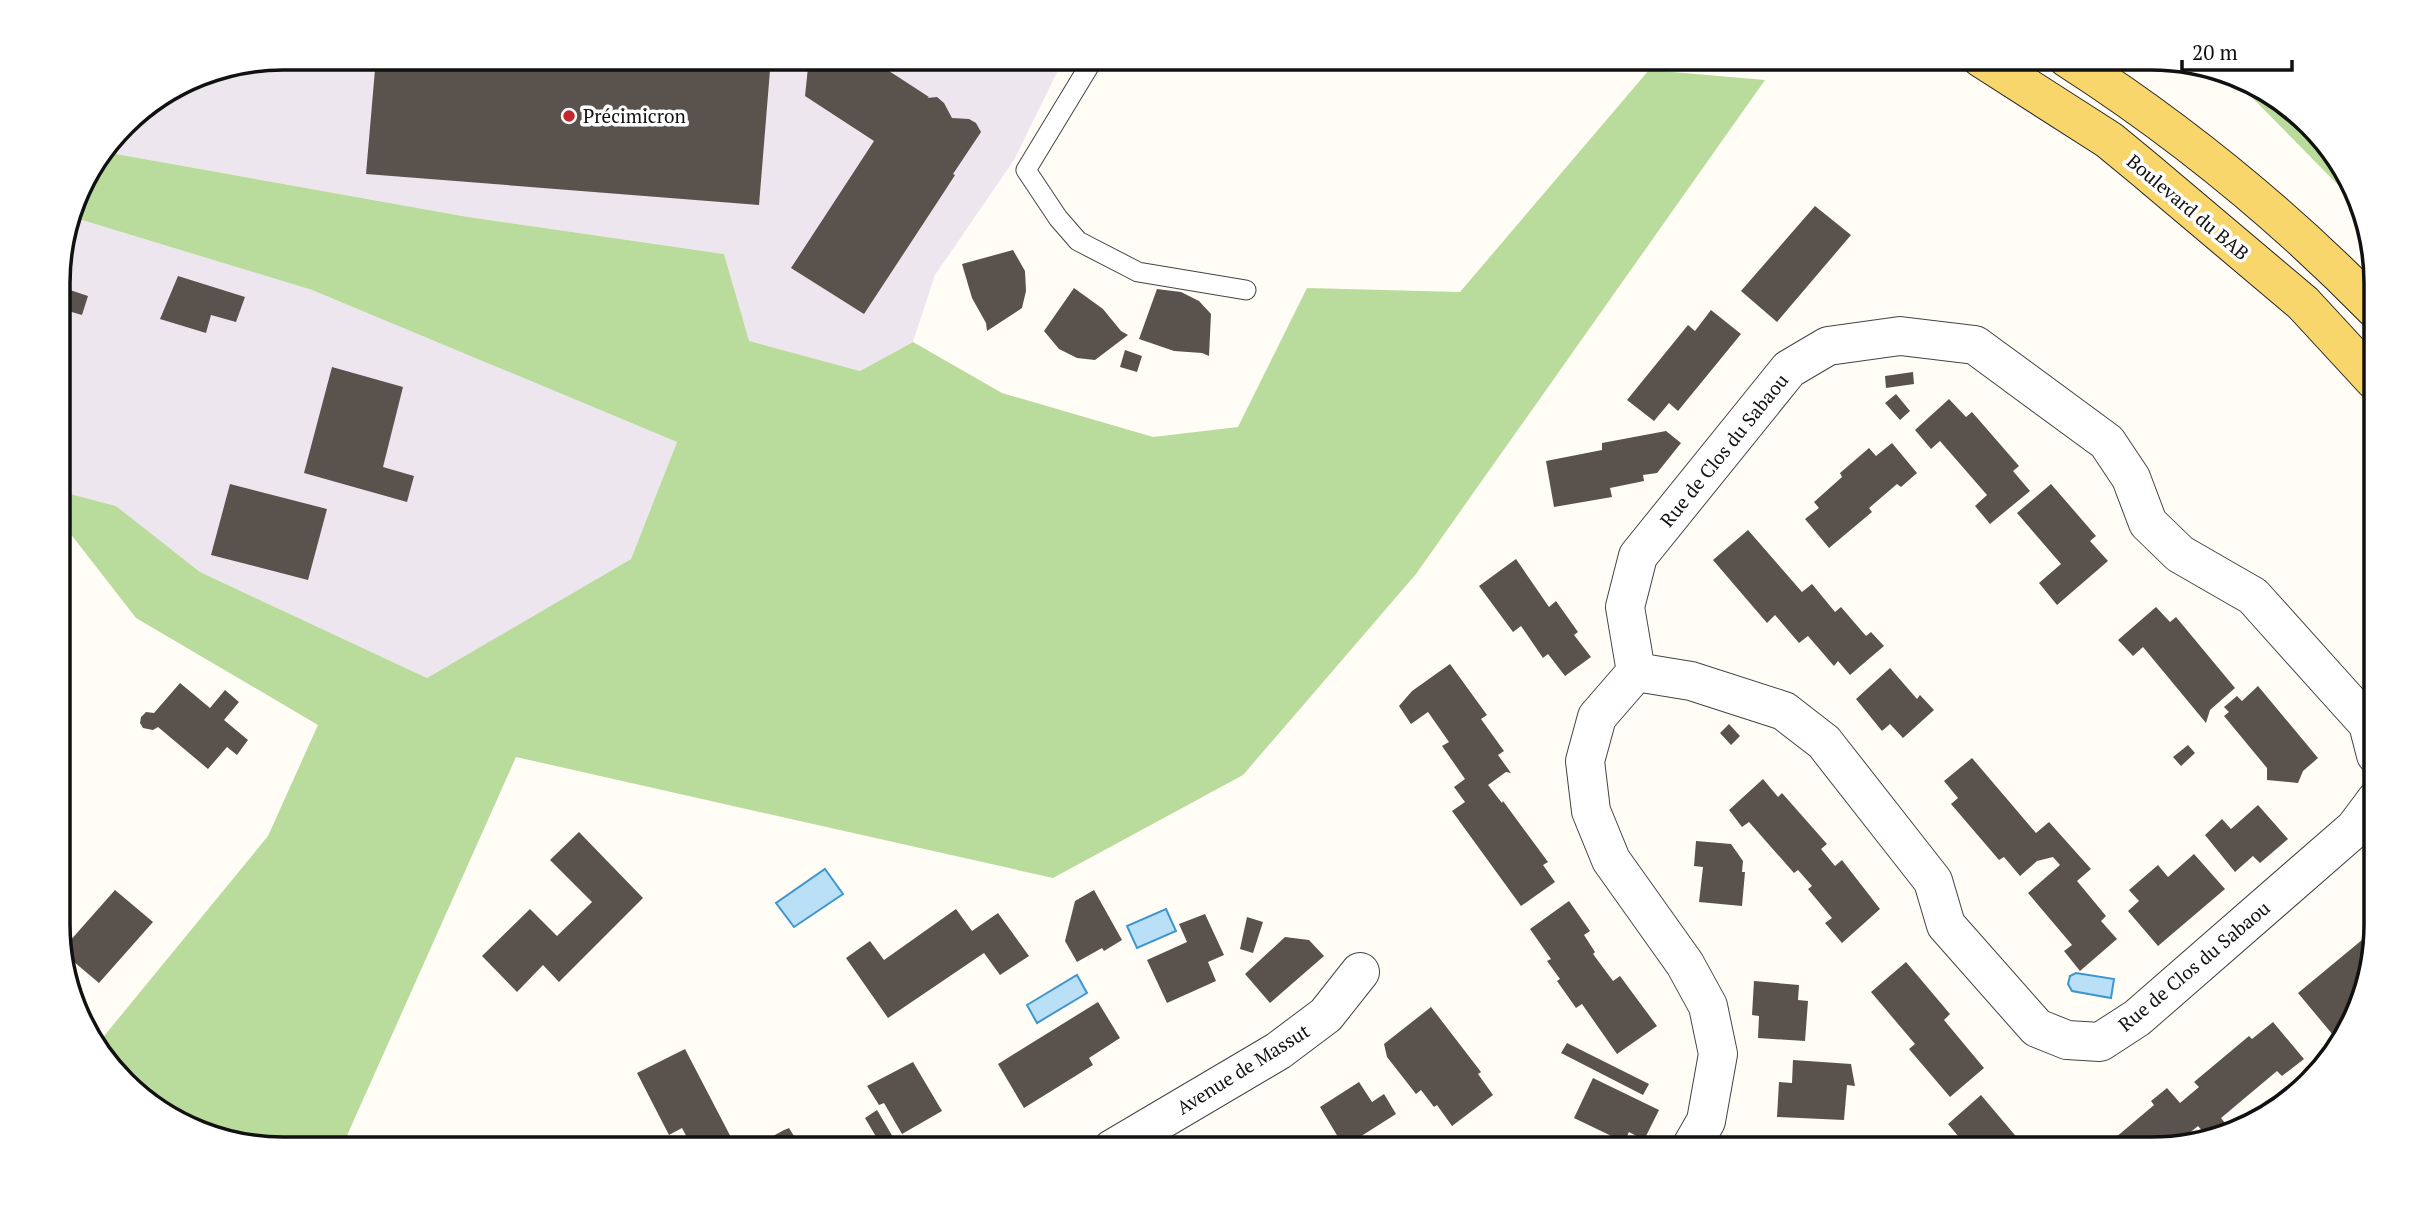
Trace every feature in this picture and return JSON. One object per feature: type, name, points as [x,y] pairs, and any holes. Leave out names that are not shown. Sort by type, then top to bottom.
[{"type":"main road","name":"Boulevard du BAB","points":[[2000,70],[2109,140],[2303,303],[2364,369]]},
{"type":"main road","points":[[2086,70],[2123,94],[2227,172],[2326,258],[2364,298]]},
{"type":"street","name":"Rue de Clos du Sabaou","points":[[2364,720],[2253,596],[2180,554],[2148,523],[2131,478],[2106,442],[1975,345],[1900,336],[1828,346],[1789,369],[1638,556],[1625,607],[1636,672],[1691,681],[1784,711],[1824,742],[1933,881],[1946,925],[2037,1028],[2067,1040],[2100,1042],[2137,1018],[2355,828],[2364,816]]},
{"type":"street","points":[[1636,672],[1597,717],[1585,761],[1591,811],[1611,860],[1685,964],[1707,1006],[1718,1055],[1706,1121],[1697,1137]]},
{"type":"street","name":"Avenue de Massut","points":[[1132,1137],[1278,1051],[1326,1015],[1360,972]]},
{"type":"lane","points":[[1087,70],[1026,170],[1058,219],[1078,241],[1138,272],[1246,290]]},
{"type":"shaded area","points":[[269,70],[1058,70],[1014,160],[935,275],[913,342],[860,371],[748,341],[724,254],[468,217],[115,154],[153,114],[177,99],[228,77]]},
{"type":"shaded area","points":[[80,219],[312,290],[677,442],[631,559],[427,678],[200,572],[116,506],[70,494],[70,269]]},
{"type":"green space","points":[[1649,70],[1765,80],[1416,574],[1243,775],[1053,878],[516,757],[346,1137],[256,1135],[215,1126],[189,1115],[148,1088],[121,1062],[103,1037],[268,836],[318,725],[136,618],[70,533],[70,494],[116,506],[200,572],[427,678],[631,559],[677,442],[312,290],[80,219],[99,177],[115,154],[468,217],[724,254],[749,341],[860,371],[913,342],[1002,393],[1153,437],[1238,427],[1307,288],[1460,292]]},
{"type":"green space","points":[[2249,94],[2291,123],[2311,143],[2342,189]]},
{"type":"water","points":[[825,869],[843,894],[794,927],[776,903]]},
{"type":"water","points":[[1166,909],[1176,931],[1137,948],[1127,926]]},
{"type":"water","points":[[2076,973],[2114,979],[2111,998],[2072,991],[2068,984],[2070,976]]},
{"type":"water","points":[[1077,975],[1087,993],[1037,1023],[1027,1005]]},
{"type":"building","name":"Précimicron","points":[[375,70],[770,70],[759,205],[366,174]]},
{"type":"building","points":[[808,70],[887,70],[929,97],[927,98],[937,97],[944,103],[952,118],[969,119],[976,123],[981,132],[864,314],[791,268],[874,141],[805,96]]},
{"type":"building","points":[[1815,206],[1851,235],[1777,322],[1741,291]]},
{"type":"building","points":[[1013,250],[1025,271],[1026,291],[1022,308],[987,331],[986,323],[972,298],[962,264]]},
{"type":"building","points":[[178,276],[245,297],[236,322],[211,315],[206,333],[160,319]]},
{"type":"building","points":[[1074,288],[1103,309],[1121,331],[1128,335],[1095,360],[1077,358],[1059,349],[1044,331]]},
{"type":"building","points":[[1157,289],[1181,292],[1199,301],[1211,314],[1209,356],[1174,351],[1139,339]]},
{"type":"building","points":[[70,290],[88,296],[82,315],[70,312]]},
{"type":"building","points":[[1711,310],[1741,334],[1678,411],[1669,403],[1654,421],[1627,400],[1688,325],[1695,331]]},
{"type":"building","points":[[1125,350],[1142,356],[1137,372],[1120,367]]},
{"type":"building","points":[[332,367],[403,387],[383,467],[414,476],[407,502],[304,473]]},
{"type":"building","points":[[1913,372],[1914,384],[1886,388],[1885,376]]},
{"type":"building","points":[[1896,394],[1910,411],[1900,420],[1885,403]]},
{"type":"building","points":[[1949,399],[1966,417],[1972,412],[2019,466],[2013,471],[2030,491],[1990,524],[1975,506],[1987,495],[1940,441],[1931,449],[1915,430]]},
{"type":"building","points":[[1666,431],[1681,443],[1657,473],[1643,475],[1644,481],[1610,488],[1612,497],[1554,507],[1546,461],[1602,450],[1602,443]]},
{"type":"building","points":[[1892,443],[1917,473],[1901,487],[1897,484],[1869,508],[1872,512],[1829,548],[1805,519],[1819,508],[1814,502],[1842,477],[1840,473],[1869,448],[1876,456]]},
{"type":"building","points":[[230,484],[327,509],[308,580],[211,555]]},
{"type":"building","points":[[2051,484],[2096,536],[2090,541],[2108,561],[2057,605],[2039,583],[2061,564],[2017,513]]},
{"type":"building","points":[[1748,530],[1802,592],[1812,584],[1835,612],[1841,607],[1866,636],[1871,632],[1884,646],[1850,675],[1838,661],[1834,666],[1808,636],[1799,643],[1775,615],[1767,623],[1713,560]]},
{"type":"building","points":[[1516,559],[1549,607],[1556,601],[1578,632],[1574,635],[1591,657],[1565,676],[1548,654],[1543,658],[1521,626],[1513,632],[1479,586]]},
{"type":"building","points":[[2156,607],[2170,622],[2176,617],[2235,688],[2210,710],[2206,723],[2143,647],[2133,656],[2118,640]]},
{"type":"building","points":[[1450,664],[1487,715],[1481,719],[1504,751],[1498,755],[1511,773],[1506,772],[1488,785],[1548,862],[1543,865],[1555,882],[1521,906],[1452,811],[1465,802],[1454,787],[1465,779],[1442,746],[1449,742],[1428,712],[1411,724],[1399,706],[1412,691]]},
{"type":"building","points":[[1890,668],[1917,699],[1920,695],[1934,710],[1903,738],[1890,724],[1882,731],[1856,699]]},
{"type":"building","points":[[180,683],[210,708],[225,690],[239,702],[224,720],[248,740],[237,755],[227,747],[208,769],[158,727],[153,730],[143,728],[141,717],[146,712],[154,713]]},
{"type":"building","points":[[2258,686],[2318,758],[2303,771],[2298,783],[2267,780],[2267,768],[2224,716],[2229,712],[2224,707],[2237,696],[2242,701]]},
{"type":"building","points":[[1729,724],[1740,736],[1731,745],[1720,733]]},
{"type":"building","points":[[2188,745],[2195,753],[2181,766],[2173,757]]},
{"type":"building","points":[[1972,758],[2036,833],[2049,822],[2091,869],[2077,881],[2106,916],[2101,921],[2117,939],[2080,971],[2064,951],[2072,945],[2028,893],[2060,865],[2053,857],[2037,861],[2020,876],[2004,857],[1999,860],[1951,804],[1958,798],[1944,781]]},
{"type":"building","points":[[1763,779],[1778,797],[1782,793],[1827,844],[1821,849],[1835,866],[1842,860],[1880,909],[1842,943],[1825,923],[1832,918],[1808,889],[1812,886],[1798,870],[1794,873],[1749,822],[1742,827],[1729,810]]},
{"type":"building","points":[[2258,805],[2288,839],[2260,863],[2253,856],[2235,872],[2205,835],[2222,819],[2231,829]]},
{"type":"building","points":[[579,832],[643,898],[559,982],[543,965],[517,992],[482,956],[530,909],[557,936],[592,902],[550,860]]},
{"type":"building","points":[[1696,841],[1731,844],[1743,861],[1742,872],[1745,872],[1742,906],[1699,902],[1703,867],[1694,866]]},
{"type":"building","points":[[2194,854],[2225,889],[2158,946],[2128,911],[2139,901],[2129,890],[2158,865],[2168,877]]},
{"type":"building","points":[[115,890],[153,922],[99,983],[74,962],[71,940]]},
{"type":"building","points":[[1094,890],[1122,940],[1077,962],[1065,941],[1075,901]]},
{"type":"building","points":[[1569,901],[1590,931],[1584,935],[1595,952],[1593,954],[1613,981],[1620,976],[1657,1026],[1617,1054],[1582,1004],[1576,1008],[1557,981],[1560,979],[1547,961],[1551,959],[1530,929]]},
{"type":"building","points":[[956,909],[972,931],[998,913],[1029,956],[1000,975],[984,953],[888,1018],[846,958],[870,941],[884,960]]},
{"type":"building","points":[[1205,914],[1224,955],[1208,962],[1216,981],[1167,1003],[1147,960],[1187,942],[1179,924]]},
{"type":"building","points":[[1247,917],[1263,922],[1253,953],[1240,949]]},
{"type":"building","points":[[1285,937],[1309,940],[1324,956],[1270,1003],[1245,974]]},
{"type":"building","points":[[2364,938],[2353,992],[2332,1034],[2298,993]]},
{"type":"building","points":[[1906,962],[1950,1014],[1944,1020],[1984,1068],[1950,1097],[1909,1049],[1915,1044],[1871,992]]},
{"type":"building","points":[[1754,981],[1799,985],[1798,1000],[1808,1001],[1805,1041],[1758,1038],[1759,1016],[1752,1015]]},
{"type":"building","points":[[1098,1002],[1120,1038],[1089,1058],[1093,1065],[1024,1108],[998,1064]]},
{"type":"building","points":[[1431,1007],[1481,1072],[1478,1074],[1493,1095],[1452,1126],[1437,1105],[1434,1107],[1421,1090],[1416,1094],[1387,1057],[1384,1044]]},
{"type":"building","points":[[2273,1022],[2304,1059],[2282,1076],[2277,1071],[2221,1118],[2225,1123],[2219,1126],[2202,1130],[2198,1126],[2189,1133],[2165,1137],[2116,1137],[2154,1105],[2151,1101],[2167,1088],[2180,1103],[2199,1087],[2194,1082],[2249,1036],[2252,1039]]},
{"type":"building","points":[[1567,1043],[1649,1084],[1643,1095],[1561,1053]]},
{"type":"building","points":[[685,1049],[731,1137],[687,1137],[682,1128],[669,1135],[637,1073]]},
{"type":"building","points":[[1793,1060],[1851,1064],[1855,1086],[1847,1085],[1844,1120],[1777,1117],[1779,1082],[1792,1083]]},
{"type":"building","points":[[913,1062],[942,1111],[902,1134],[884,1103],[879,1105],[867,1086]]},
{"type":"building","points":[[1593,1078],[1659,1110],[1646,1137],[1629,1132],[1626,1137],[1614,1137],[1574,1118]]},
{"type":"building","points":[[1359,1082],[1372,1102],[1384,1094],[1396,1114],[1360,1137],[1338,1137],[1320,1107]]},
{"type":"building","points":[[1981,1095],[2017,1137],[1959,1137],[1948,1124]]},
{"type":"building","points":[[877,1110],[893,1137],[876,1137],[865,1118]]},
{"type":"building","points":[[789,1128],[795,1137],[771,1137]]},
{"type":"place","name":"Précimicron","points":[[569,116]]}]
